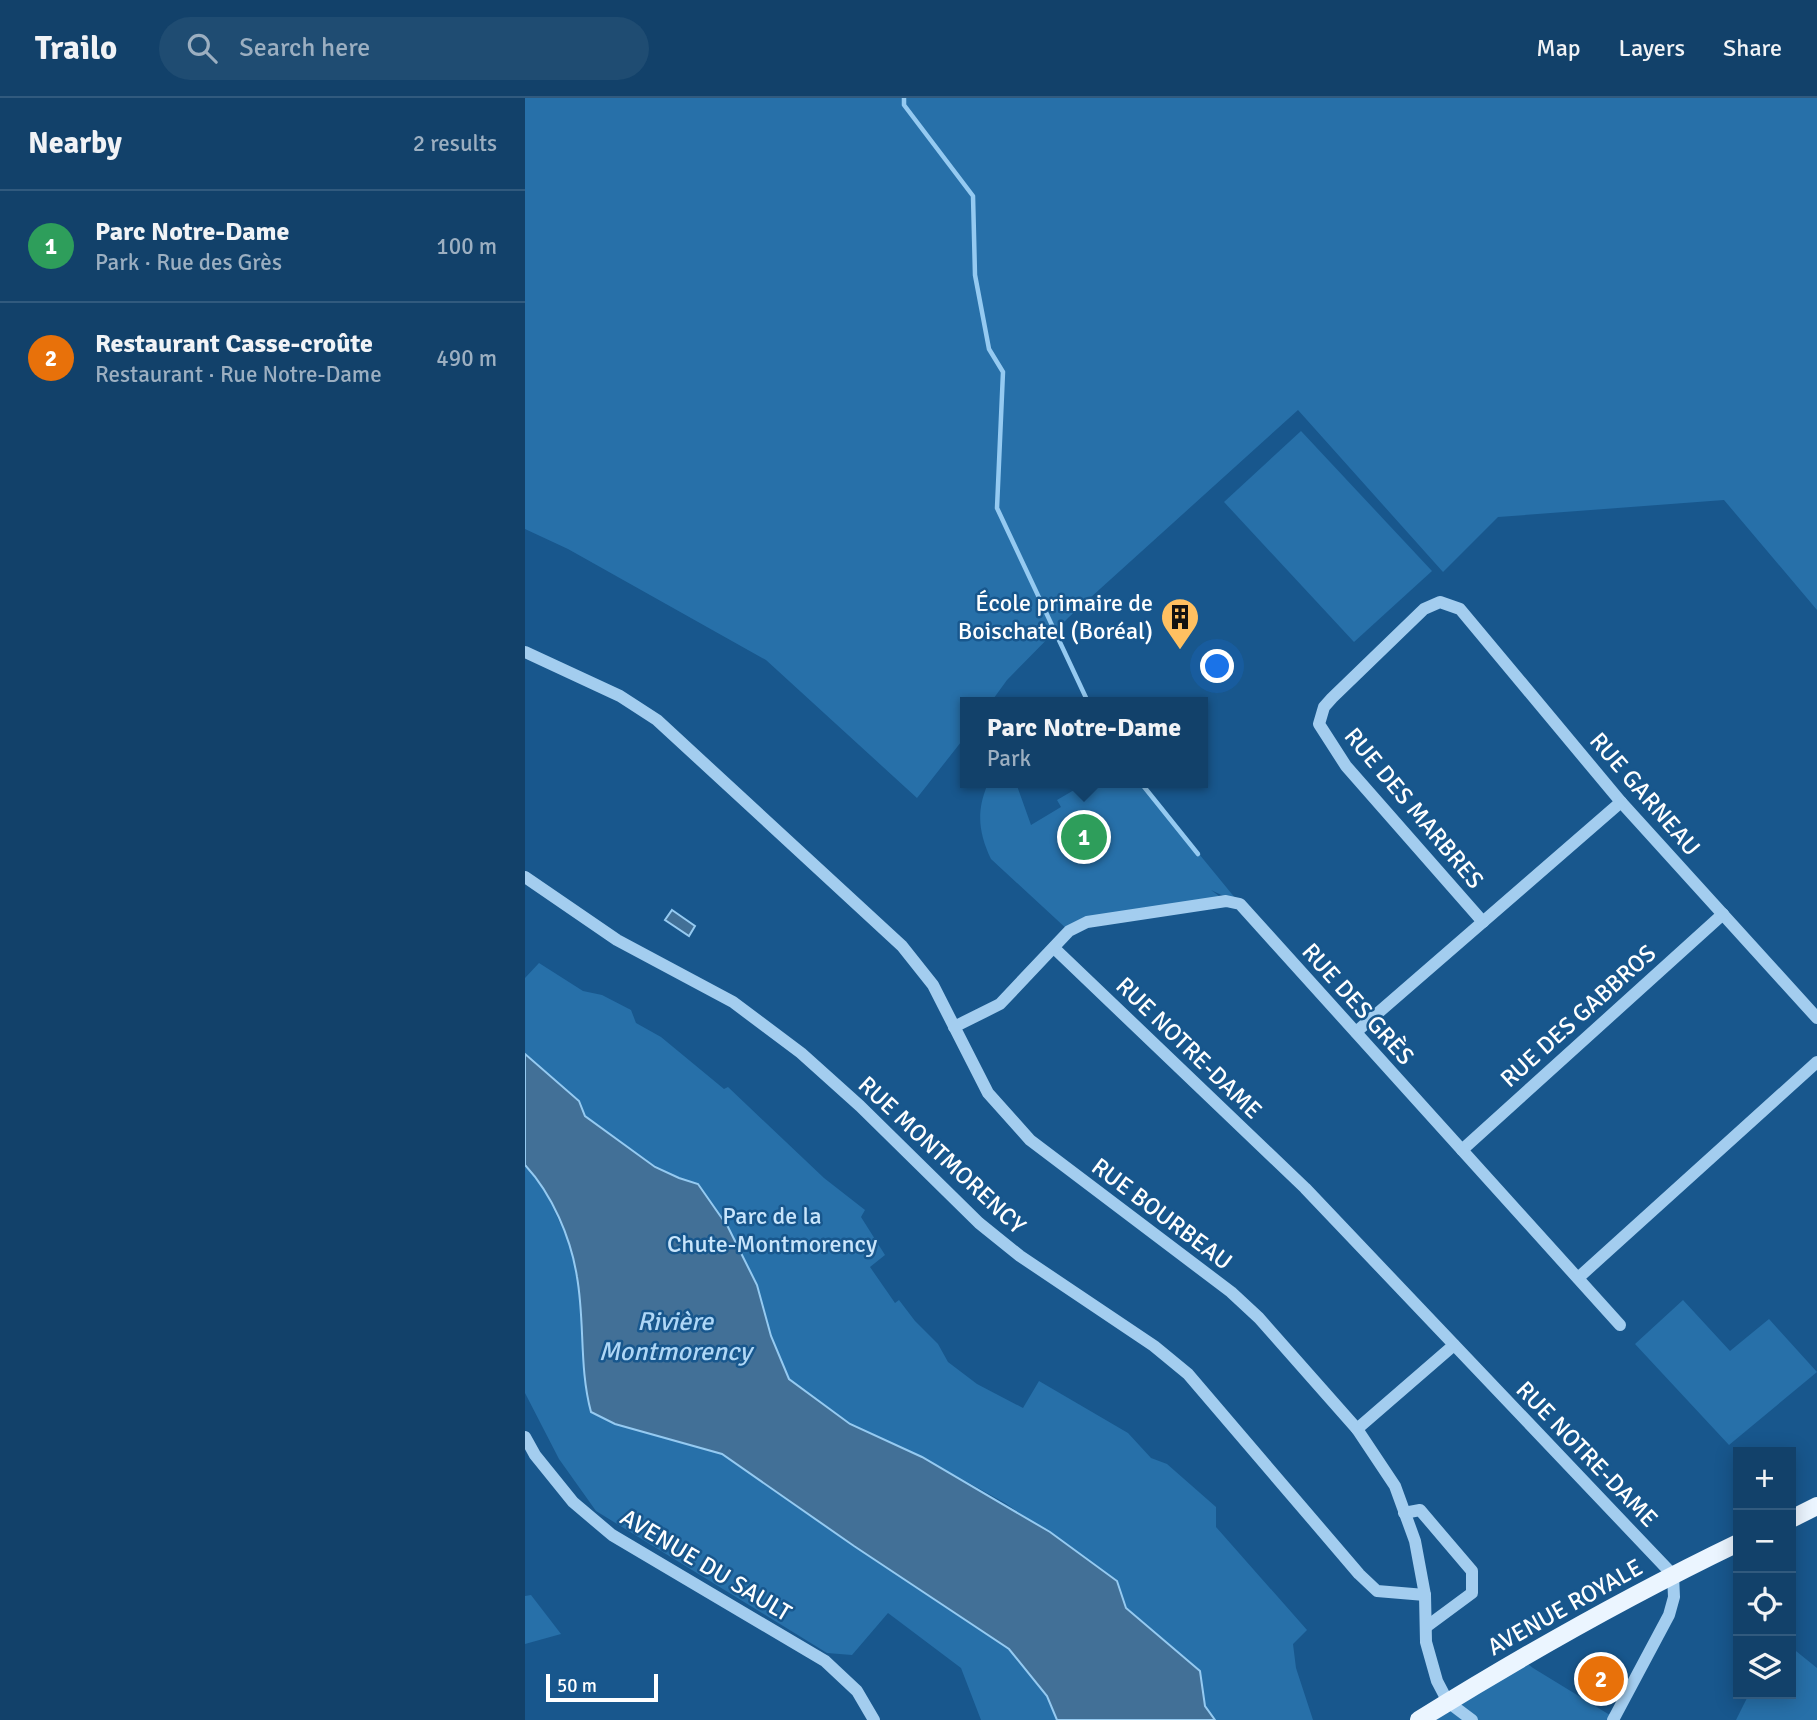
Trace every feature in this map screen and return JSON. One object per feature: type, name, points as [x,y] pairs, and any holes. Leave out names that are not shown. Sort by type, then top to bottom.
[{"type":"main road","points":[[1796,1516],[1817,1506]]},
{"type":"main road","name":"AVENUE ROYALE","points":[[1419,1720],[1520,1658],[1673,1575],[1733,1546]]},
{"type":"street","name":"RUE GARNEAU","points":[[1440,602],[1460,609],[1621,802],[1817,1018]]},
{"type":"street","name":"RUE DES MARBRES","points":[[1440,602],[1424,609],[1324,706],[1319,724],[1346,766],[1483,922]]},
{"type":"street","points":[[525,652],[620,696],[657,720],[902,946],[933,985],[954,1027],[1000,1004],[1054,948]]},
{"type":"street","points":[[1356,1032],[1621,802]]},
{"type":"street","name":"RUE MONTMORENCY","points":[[525,877],[617,940],[733,1002],[801,1053],[860,1106],[979,1223],[1020,1256],[1154,1346],[1188,1374],[1359,1574],[1377,1591],[1425,1595]]},
{"type":"street","name":"RUE DES GRÈS","points":[[1054,948],[1069,931],[1087,922],[1226,901],[1240,904],[1620,1325]]},
{"type":"street","name":"RUE DES GABBROS","points":[[1462,1150],[1723,914]]},
{"type":"street","name":"RUE NOTRE-DAME","points":[[1054,948],[1305,1188],[1673,1575]]},
{"type":"street","name":"RUE BOURBEAU","points":[[954,1027],[988,1094],[1030,1140],[1231,1292],[1259,1318],[1357,1429],[1395,1486],[1415,1541],[1425,1595],[1426,1642],[1437,1681],[1448,1702],[1471,1720]]},
{"type":"street","points":[[1578,1278],[1817,1062]]},
{"type":"street","points":[[1357,1429],[1454,1345]]},
{"type":"street","name":"AVENUE DU SAULT","points":[[525,1437],[535,1455],[573,1502],[612,1535],[825,1661],[857,1691],[874,1720]]},
{"type":"street","points":[[1404,1513],[1420,1510],[1472,1572],[1472,1593],[1426,1627]]},
{"type":"street","points":[[1613,1720],[1669,1615],[1674,1597],[1673,1575]]},
{"type":"green space","points":[[525,98],[1817,98],[1817,610],[1724,500],[1498,517],[1443,572],[1298,410],[1069,617],[1007,680],[995,697],[960,697],[960,743],[917,798],[766,660],[568,549],[525,529]]},
{"type":"green space","points":[[1301,431],[1432,571],[1354,642],[1224,502]]},
{"type":"green space","points":[[986,788],[1018,788],[1031,825],[1061,807],[1057,800],[1077,788],[1145,788],[1240,904],[1211,890],[1226,901],[1069,931],[991,859],[980,823]]},
{"type":"green space","name":"Parc de la Chute-Montmorency","points":[[539,963],[583,991],[602,995],[631,1010],[636,1023],[661,1037],[724,1089],[728,1087],[824,1178],[865,1210],[861,1217],[885,1255],[870,1267],[895,1303],[899,1300],[938,1344],[948,1362],[977,1384],[1023,1408],[1039,1381],[1128,1433],[1151,1458],[1167,1464],[1216,1507],[1216,1527],[1307,1630],[1293,1644],[1296,1668],[1313,1720],[1215,1720],[1205,1706],[1201,1676],[1125,1608],[1117,1581],[1005,1503],[922,1457],[842,1421],[841,1417],[789,1379],[771,1336],[766,1316],[525,1078],[525,978]]},
{"type":"green space","points":[[525,1165],[541,1182],[570,1245],[615,1424],[722,1454],[1009,1649],[1047,1696],[1057,1720],[981,1720],[961,1668],[888,1613],[852,1655],[827,1653],[596,1511],[559,1459],[525,1393]]},
{"type":"green space","points":[[1683,1300],[1730,1351],[1769,1319],[1817,1372],[1729,1445],[1635,1344]]},
{"type":"green space","points":[[531,1595],[561,1634],[525,1644],[525,1596]]},
{"type":"green space","points":[[1796,1651],[1817,1668],[1817,1720],[1736,1720],[1746,1699],[1796,1699]]},
{"type":"green space","points":[[1520,1658],[1618,1720],[1419,1720]]},
{"type":"water","points":[[672,910],[695,926],[689,936],[665,920]]},
{"type":"water","name":"Rivière Montmorency","points":[[525,1054],[579,1101],[585,1116],[655,1167],[698,1184],[728,1227],[757,1285],[771,1336],[789,1379],[850,1424],[922,1457],[1050,1532],[1117,1581],[1126,1608],[1200,1671],[1205,1706],[1215,1720],[1057,1720],[1047,1696],[1009,1649],[722,1454],[615,1424],[591,1412],[585,1379],[579,1294],[570,1247],[552,1203],[525,1165]]},
{"type":"waterway","points":[[904,98],[904,105],[973,196],[975,275],[989,349],[1003,372],[997,508],[1086,697]]},
{"type":"waterway","points":[[1145,788],[1198,854]]},
{"type":"place","name":"École primaire de Boischatel (Boréal)","points":[[1180,651]]},
{"type":"place","name":"Parc Notre-Dame","points":[[1084,837]]},
{"type":"place","name":"Restaurant Casse-croûte","points":[[1601,1679]]}]
